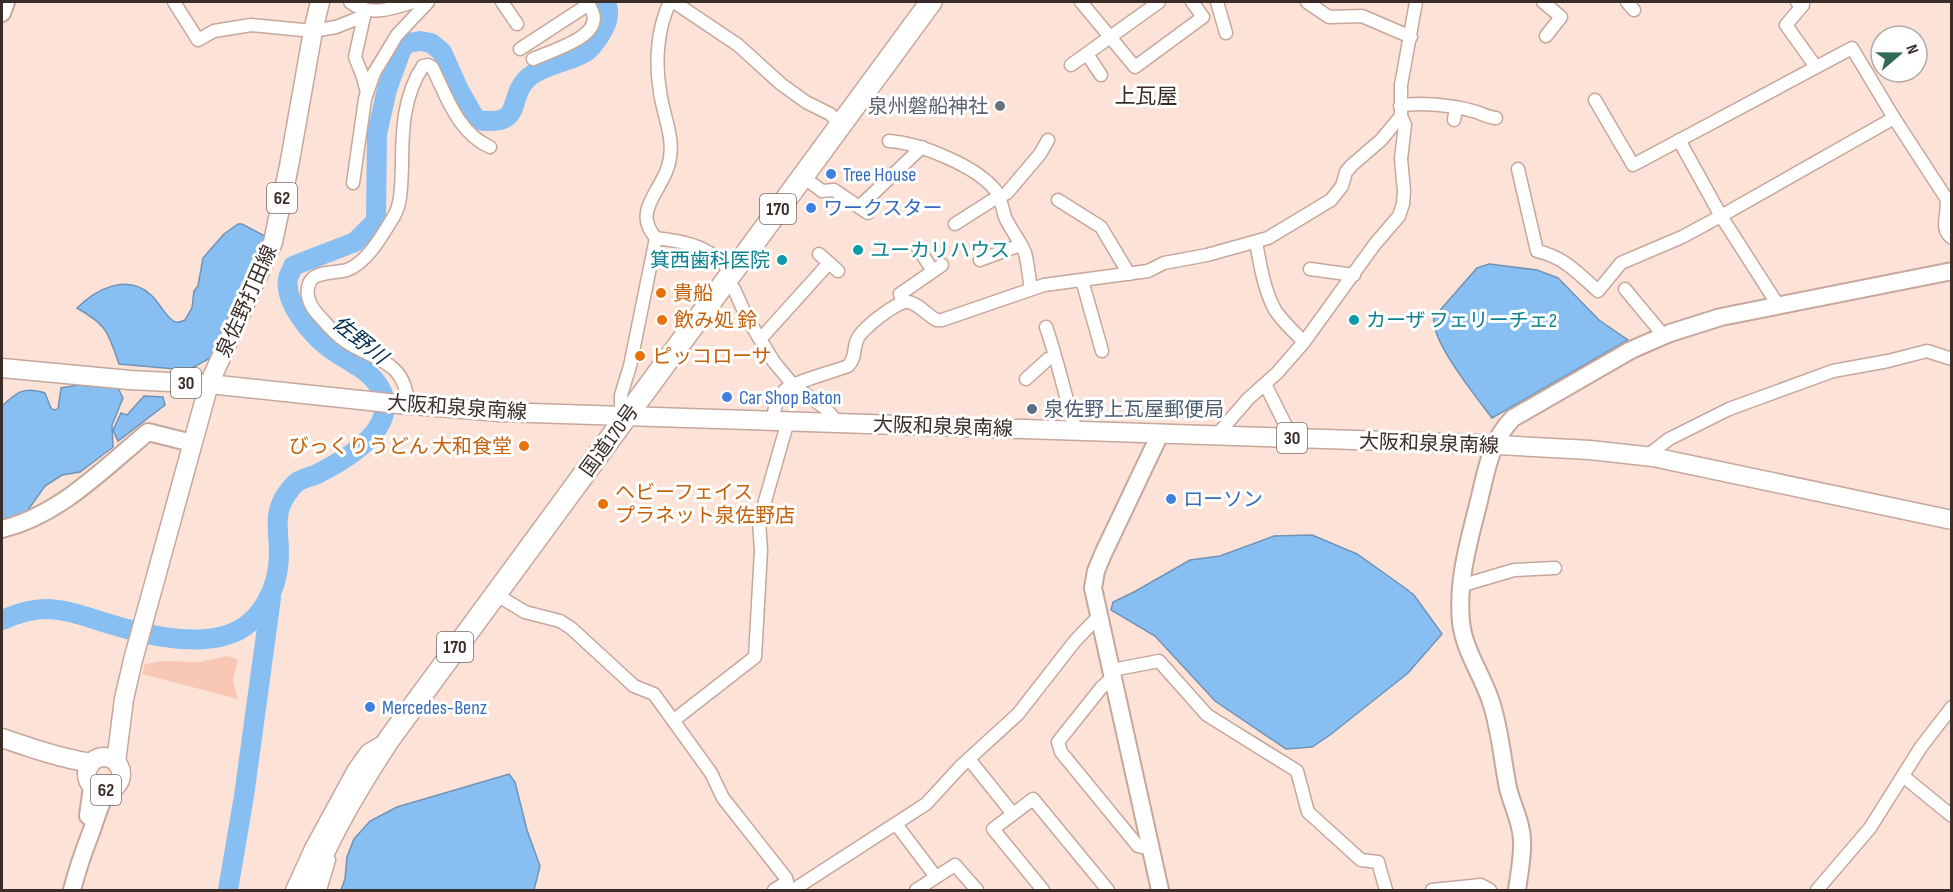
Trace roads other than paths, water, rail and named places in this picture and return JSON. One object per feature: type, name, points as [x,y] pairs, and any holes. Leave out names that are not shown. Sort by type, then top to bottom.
[{"type":"highway","name":"国道170号","points":[[307,891],[317,865],[343,816],[390,738],[931,2]]},
{"type":"main road","name":"泉佐野打田線","points":[[99,773],[124,699],[209,384],[273,242],[320,2]]},
{"type":"main road","name":"大阪和泉泉南線","points":[[2,368],[130,380],[209,384],[501,412],[1590,450],[1647,456],[1952,520]]},
{"type":"main road","name":"62","points":[[2,738],[43,753],[52,753],[99,773]]},
{"type":"street","points":[[2,13],[6,2]]},
{"type":"street","points":[[174,2],[198,40],[214,31],[251,25],[313,31],[336,27],[364,13],[419,4]]},
{"type":"street","points":[[350,2],[364,13]]},
{"type":"street","points":[[502,2],[517,24]]},
{"type":"street","points":[[838,423],[825,408],[794,386],[774,362],[747,318],[718,257],[680,241],[656,238],[651,232],[646,219],[647,207],[665,174],[672,141],[660,91],[657,49],[664,15],[672,2],[738,45],[781,84],[806,102],[830,114],[840,124]]},
{"type":"street","points":[[1081,2],[1135,67],[1203,17],[1192,2]]},
{"type":"street","points":[[1071,65],[1159,2]]},
{"type":"street","points":[[1217,2],[1226,33]]},
{"type":"street","points":[[1307,2],[1329,17],[1362,16],[1411,37]]},
{"type":"street","points":[[1215,436],[1304,342],[1375,244],[1393,224],[1403,204],[1401,159],[1405,125],[1400,111],[1401,85],[1416,2]]},
{"type":"street","points":[[1543,2],[1561,17],[1546,36]]},
{"type":"street","points":[[1797,2],[1803,5],[1786,25],[1816,67]]},
{"type":"street","points":[[520,49],[588,3],[594,11],[594,25],[586,36],[533,59]]},
{"type":"street","points":[[353,183],[367,94],[374,73],[397,34],[419,4]]},
{"type":"street","points":[[364,13],[355,57],[367,94]]},
{"type":"street","points":[[544,33],[555,49]]},
{"type":"street","points":[[1595,100],[1632,165],[1852,48],[1950,205],[1944,223],[1945,231],[1952,238]]},
{"type":"street","points":[[1087,54],[1101,75]]},
{"type":"street","points":[[403,404],[404,385],[396,371],[386,361],[346,342],[334,331],[314,310],[308,298],[308,289],[312,279],[319,275],[347,270],[363,259],[396,214],[401,188],[405,111],[414,80],[423,66],[432,67],[467,131],[480,143],[490,147]]},
{"type":"street","points":[[674,720],[755,657],[761,550],[759,522],[780,421],[773,414],[778,400],[789,388],[848,366],[853,361],[857,338],[894,305],[902,301],[911,302],[936,320],[942,320],[1044,285],[1148,271],[1164,263],[1256,242],[1286,229],[1331,200],[1342,186],[1346,172],[1381,140],[1400,111],[1412,103],[1455,114],[1474,111],[1496,118]]},
{"type":"street","points":[[1518,169],[1537,251],[1554,255],[1567,263],[1598,291],[1621,262],[1682,237],[1894,118]]},
{"type":"street","points":[[955,224],[1007,193],[1040,154],[1048,140]]},
{"type":"street","points":[[889,141],[922,147],[975,174],[992,187],[999,197],[1006,218],[1025,254],[1031,289]]},
{"type":"street","points":[[1679,141],[1721,216],[1778,305]]},
{"type":"street","points":[[802,176],[822,191],[834,190],[863,210],[894,168],[922,147]]},
{"type":"street","points":[[1058,200],[1101,227],[1129,274]]},
{"type":"street","points":[[625,417],[621,395],[630,366],[656,238]]},
{"type":"street","points":[[1256,242],[1268,295],[1284,322],[1304,342]]},
{"type":"street","points":[[980,260],[1020,244]]},
{"type":"street","points":[[902,301],[900,294],[938,268],[918,248]]},
{"type":"street","points":[[759,338],[804,299],[833,267],[819,254]]},
{"type":"street","points":[[1310,269],[1354,275]]},
{"type":"street","points":[[1517,891],[1522,842],[1520,826],[1506,776],[1496,717],[1489,696],[1474,667],[1461,626],[1460,586],[1485,478],[1503,427],[1513,418],[1631,350],[1664,336],[1721,317],[1952,271]]},
{"type":"street","points":[[1082,280],[1102,351]]},
{"type":"street","points":[[1625,289],[1664,336]]},
{"type":"street","points":[[1046,327],[1074,424],[1074,431]]},
{"type":"street","points":[[1647,456],[1669,439],[1729,409],[1833,371],[1927,351],[1952,358]]},
{"type":"street","points":[[1026,379],[1048,359],[1055,357]]},
{"type":"street","points":[[1265,384],[1292,438]]},
{"type":"street","points":[[2,529],[47,513],[68,499],[148,432],[192,443]]},
{"type":"street","points":[[1160,434],[1096,571],[1093,588],[1160,891]]},
{"type":"street","points":[[1460,586],[1514,570],[1555,568]]},
{"type":"street","points":[[495,594],[525,612],[560,621],[571,628],[634,686],[654,694],[711,772],[723,798],[789,888]]},
{"type":"street","points":[[774,891],[789,888],[926,804],[969,759],[1018,714],[1075,641],[1098,617]]},
{"type":"street","points":[[1150,849],[1138,846],[1061,752],[1058,742],[1113,673],[1159,661],[1207,716],[1297,771],[1308,812],[1361,861],[1378,862],[1386,891]]},
{"type":"street","points":[[1817,891],[1870,828],[1952,706]]},
{"type":"street","points":[[292,891],[311,848],[354,769],[367,751],[390,738]]},
{"type":"street","points":[[969,759],[1013,814]]},
{"type":"street","points":[[72,891],[84,846],[90,837],[103,798],[99,773]]},
{"type":"street","points":[[1903,776],[1952,816]]},
{"type":"street","points":[[1043,891],[993,829],[1033,799],[1108,891]]},
{"type":"street","points":[[320,891],[343,816]]},
{"type":"street","points":[[896,824],[936,877]]},
{"type":"street","points":[[916,891],[955,865],[977,891]]},
{"type":"street","points":[[1432,891],[1481,885],[1490,891]]},
{"type":"water","points":[[238,224],[265,236],[215,356],[187,370],[119,364],[105,330],[95,319],[77,308],[102,290],[122,284],[132,285],[142,288],[151,295],[166,315],[174,321],[185,320],[192,308],[203,258],[224,234]]},
{"type":"water","points":[[1489,264],[1537,270],[1558,278],[1599,320],[1628,340],[1492,418],[1446,354],[1434,327],[1434,317],[1477,268]]},
{"type":"water","points":[[78,385],[118,388],[123,398],[112,425],[113,447],[80,472],[62,475],[45,486],[23,517],[2,522],[2,406],[17,394],[32,390],[45,393],[51,408],[58,409],[61,388]]},
{"type":"water","points":[[144,396],[163,397],[165,405],[118,441],[113,430],[121,413],[127,415]]},
{"type":"water","points":[[1312,535],[1357,554],[1405,588],[1414,595],[1442,634],[1408,673],[1330,735],[1312,747],[1286,749],[1215,701],[1155,636],[1111,610],[1113,602],[1190,560],[1220,556],[1274,536]]},
{"type":"water","points":[[509,774],[515,782],[527,830],[540,866],[534,890],[341,890],[345,879],[347,857],[354,839],[370,821],[397,807]]},
{"type":"waterway","name":"佐野川","points":[[2,620],[28,611],[52,609],[148,634],[197,640],[227,635],[239,630],[259,613],[276,579],[279,553],[278,516],[286,495],[297,482],[331,467],[356,450],[378,428],[384,415],[385,402],[380,388],[370,375],[328,347],[307,326],[290,298],[288,279],[293,266],[355,242],[376,221],[377,134],[387,89],[402,48],[408,43],[420,41],[431,43],[442,52],[476,120],[502,119],[513,109],[522,85],[529,77],[542,69],[584,53],[592,46],[603,31],[607,20],[606,2]]},
{"type":"waterway","points":[[228,890],[244,796],[271,598]]},
{"type":"place","name":"泉州磐船神社","points":[[1000,106]]},
{"type":"place","name":"Tree House","points":[[831,174]]},
{"type":"place","name":"ワークスター","points":[[811,208]]},
{"type":"place","name":"ユーカリハウス","points":[[858,250]]},
{"type":"place","name":"箕西歯科医院","points":[[782,260]]},
{"type":"place","name":"貴船","points":[[661,293]]},
{"type":"place","name":"飲み処 鈴","points":[[662,320]]},
{"type":"place","name":"カーザ フェリーチェ2","points":[[1354,320]]},
{"type":"place","name":"ピッコローサ","points":[[640,356]]},
{"type":"place","name":"Car Shop Baton","points":[[727,397]]},
{"type":"place","name":"泉佐野上瓦屋郵便局","points":[[1032,409]]},
{"type":"place","name":"びっくりうどん 大和食堂","points":[[524,446]]},
{"type":"place","name":"ローソン","points":[[1171,499]]},
{"type":"place","name":"ヘビーフェイス プラネット泉佐野店","points":[[603,504]]},
{"type":"place","name":"Mercedes-Benz","points":[[370,707]]},
{"type":"district","name":"上瓦屋","points":[[1146,96]]}]
